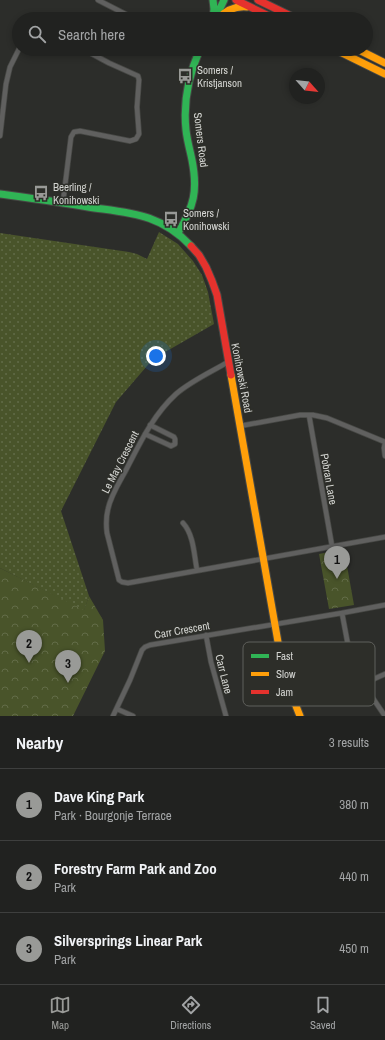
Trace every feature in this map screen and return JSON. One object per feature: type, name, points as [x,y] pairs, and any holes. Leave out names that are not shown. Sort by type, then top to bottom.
[{"type":"street","points":[[98,0],[121,12]]},
{"type":"street","points":[[213,0],[214,12]]},
{"type":"street","points":[[218,12],[224,0]]},
{"type":"street","points":[[236,0],[261,12]]},
{"type":"street","points":[[258,0],[283,12]]},
{"type":"street","points":[[225,12],[232,7],[251,7]]},
{"type":"street","points":[[0,136],[7,78],[16,56]]},
{"type":"street","points":[[62,202],[71,138],[74,132],[80,131],[130,141],[136,139],[139,134],[137,107],[138,76],[95,56]]},
{"type":"street","name":"Somers Road","points":[[178,233],[186,219],[193,201],[194,170],[186,130],[186,110],[187,91],[196,56]]},
{"type":"street","points":[[348,56],[385,74]]},
{"type":"street","points":[[371,56],[385,63]]},
{"type":"street","name":"Konihowski Road","points":[[0,194],[62,202],[140,215],[159,222],[178,233],[193,247],[206,265],[214,285],[278,642]]},
{"type":"street","name":"Le May Crescent","points":[[228,362],[177,393],[161,410],[150,425],[112,496],[107,511],[106,526],[108,541],[120,580],[128,583],[385,537]]},
{"type":"street","points":[[240,426],[300,415],[314,415],[327,418],[385,443],[385,456]]},
{"type":"street","name":"Pobran Lane","points":[[309,416],[332,546]]},
{"type":"street","points":[[145,434],[171,446],[175,444],[174,437],[150,425]]},
{"type":"street","points":[[182,524],[186,527],[191,538],[197,570]]},
{"type":"street","name":"Carr Crescent","points":[[113,716],[142,650],[145,647],[275,623],[342,613],[385,604]]},
{"type":"street","points":[[342,613],[347,642]]},
{"type":"street","name":"Carr Lane","points":[[206,635],[211,662],[226,716]]},
{"type":"street","points":[[375,679],[385,674]]},
{"type":"street","points":[[375,701],[385,716]]},
{"type":"street","name":"Konihowski Road","points":[[295,706],[300,716]]},
{"type":"street","points":[[117,709],[133,716]]},
{"type":"green space","points":[[159,232],[178,244],[193,261],[202,275],[208,292],[214,324],[153,359],[116,402],[61,511],[89,596],[84,611],[0,568],[0,233],[129,252],[147,259]]},
{"type":"green space","points":[[344,549],[354,605],[329,609],[319,554]]},
{"type":"green space","points":[[0,568],[84,610],[89,596],[103,620],[105,651],[73,716],[0,716]]},
{"type":"traffic: fast","points":[[213,0],[214,12]]},
{"type":"traffic: fast","points":[[218,12],[224,0]]},
{"type":"traffic: fast","points":[[178,233],[188,215],[191,206],[195,181],[187,138],[185,109],[190,78],[197,56]]},
{"type":"traffic: fast","points":[[0,194],[143,216],[168,227],[191,246]]},
{"type":"traffic: slow","points":[[226,12],[239,7],[247,7]]},
{"type":"traffic: slow","points":[[348,56],[385,74]]},
{"type":"traffic: slow","points":[[371,56],[385,63]]},
{"type":"traffic: slow","points":[[231,375],[278,642]]},
{"type":"traffic: slow","points":[[296,706],[300,716]]},
{"type":"traffic: jam","points":[[236,0],[261,12]]},
{"type":"traffic: jam","points":[[258,0],[283,12]]},
{"type":"traffic: jam","points":[[191,246],[199,255],[206,267],[217,295],[231,375]]},
{"type":"place","name":"Somers / Kristjanson","points":[[185,76]]},
{"type":"place","name":"Beerling / Konihowski","points":[[41,193]]},
{"type":"place","name":"Somers / Konihowski","points":[[171,219]]},
{"type":"place","name":"Dave King Park","points":[[337,579]]},
{"type":"place","name":"Forestry Farm Park and Zoo","points":[[29,663]]},
{"type":"place","name":"Silversprings Linear Park","points":[[68,683]]}]
